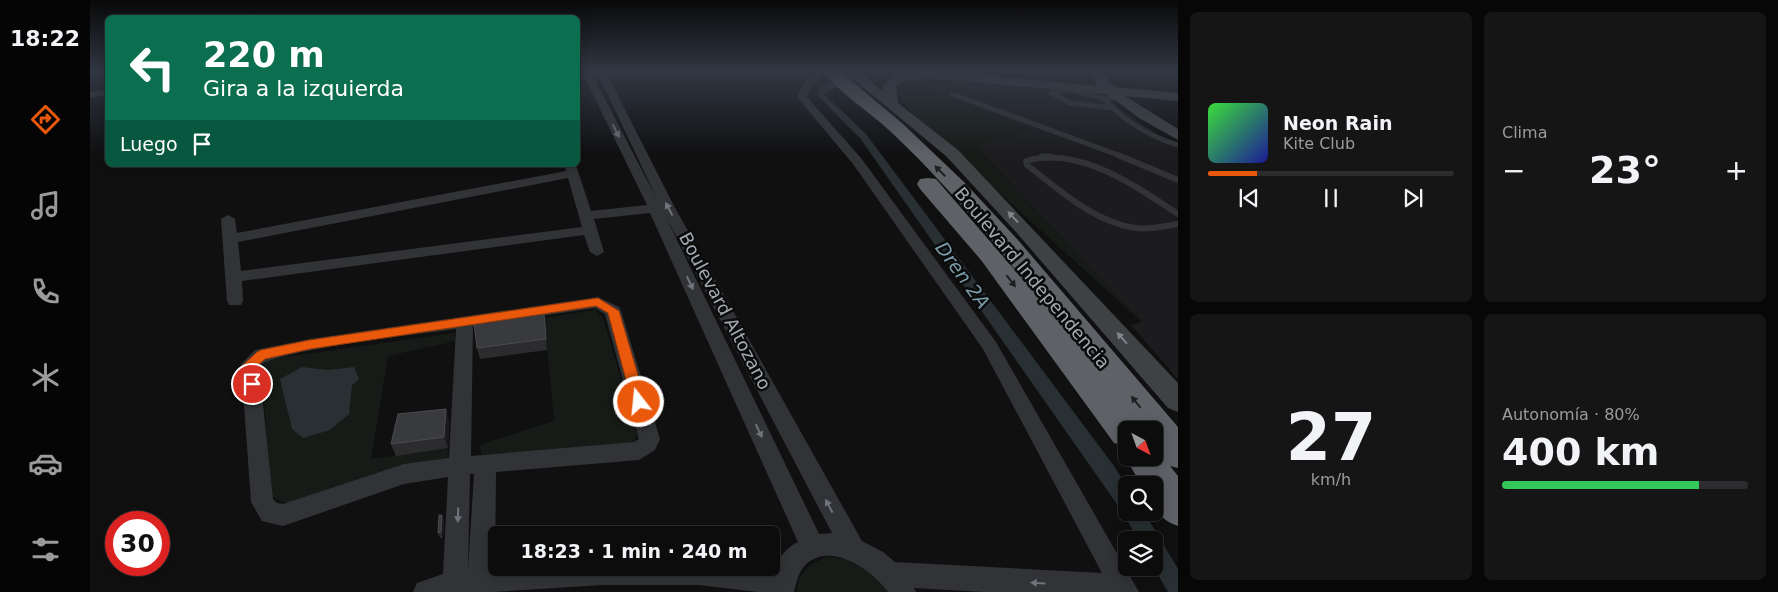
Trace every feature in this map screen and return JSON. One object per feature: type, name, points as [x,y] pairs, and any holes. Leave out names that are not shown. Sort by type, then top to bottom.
[{"type":"highway","name":"Boulevard Independencia","points":[[855,100],[990,255],[1118,423]]},
{"type":"highway","name":"Boulevard Independencia","points":[[862,100],[897,128],[1003,238],[1178,453]]},
{"type":"highway","points":[[1149,466],[1178,508]]},
{"type":"main road","name":"Boulevard Independencia","points":[[884,100],[891,103],[952,153],[987,189],[1178,401]]},
{"type":"main road","points":[[1123,100],[1177,138]]},
{"type":"main road","points":[[1133,100],[1177,138]]},
{"type":"main road","points":[[1136,101],[1140,100]]},
{"type":"street","name":"Boulevard Altozano","points":[[600,100],[652,202],[813,547]]},
{"type":"street","name":"Boulevard Altozano","points":[[615,100],[667,206],[853,548]]},
{"type":"street","points":[[804,100],[857,160],[990,346],[1124,590]]},
{"type":"street","points":[[230,240],[571,169],[597,252]]},
{"type":"street","points":[[234,277],[586,217],[652,202]]},
{"type":"street","points":[[228,219],[236,301]]},
{"type":"street","points":[[598,302],[605,304],[613,311],[650,439],[648,444],[639,451],[460,466],[404,474],[284,515],[270,513],[262,502],[250,364],[261,355],[310,345],[465,322],[598,302]]},
{"type":"street","points":[[455,588],[465,322]]},
{"type":"street","points":[[482,581],[485,464]]},
{"type":"street","points":[[426,592],[519,576],[698,572],[781,587],[793,560],[813,547],[839,545],[853,548],[879,563],[896,583],[1124,590]]},
{"type":"lane","points":[[967,100],[1103,149],[1178,180]]},
{"type":"lane","points":[[1061,100],[1087,107],[1092,100]]},
{"type":"lane","points":[[1178,214],[1125,181],[1064,158],[1046,155],[1026,161],[1027,164],[1090,209],[1123,225],[1142,228],[1178,224]]},
{"type":"lane","points":[[1150,369],[1171,378]]},
{"type":"shaded area","points":[[901,100],[956,100],[1031,130],[975,146],[1143,323],[917,118]]},
{"type":"shaded area","points":[[956,100],[1111,100],[1120,109],[1178,148],[1178,379],[1131,325],[1142,322],[975,146],[1030,130]]},
{"type":"shaded area","points":[[595,310],[603,318],[637,434],[632,447],[482,456],[479,445],[554,421],[545,326],[478,328]]},
{"type":"shaded area","points":[[454,333],[456,341],[388,356],[371,459],[448,448],[447,460],[288,505],[272,496],[261,367],[270,359]]},
{"type":"shaded area","points":[[302,367],[328,370],[354,367],[359,379],[352,385],[349,414],[330,430],[303,438],[292,429],[280,379]]},
{"type":"shaded area","points":[[827,557],[856,563],[870,572],[891,592],[797,592],[799,579],[806,569]]},
{"type":"building","points":[[544,314],[546,339],[477,348],[474,323]]},
{"type":"building","points":[[446,409],[444,437],[391,444],[398,414]]},
{"type":"building","points":[[439,515],[442,515],[441,532],[438,533]]},
{"type":"waterway","name":"Dren 2A","points":[[826,100],[863,136],[1118,489]]},
{"type":"waterway","name":"Dren 2A","points":[[1138,521],[1144,531]]},
{"type":"waterway","name":"Dren 2A","points":[[1163,563],[1178,589]]},
{"type":"route","points":[[252,384],[250,364],[261,355],[310,345],[598,302],[605,304],[613,311],[639,402]]}]
